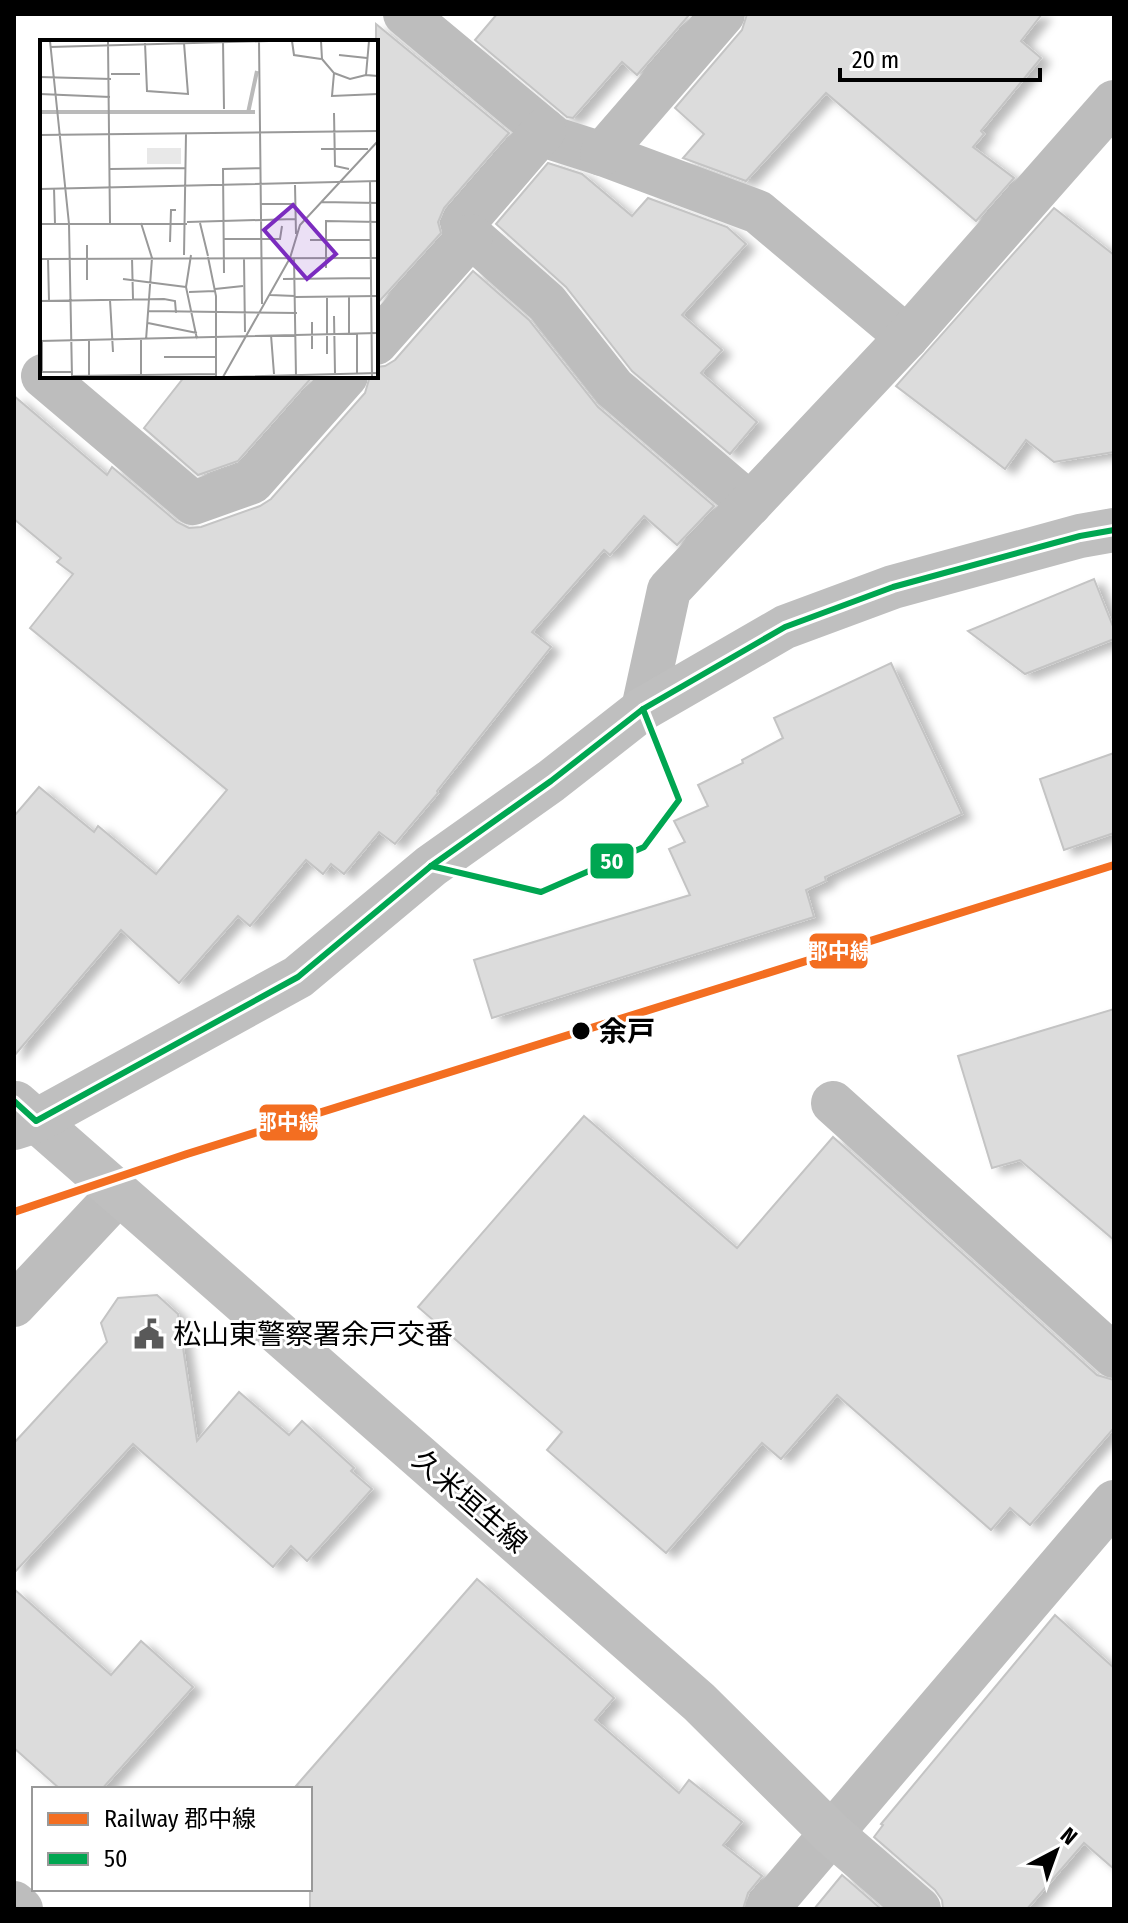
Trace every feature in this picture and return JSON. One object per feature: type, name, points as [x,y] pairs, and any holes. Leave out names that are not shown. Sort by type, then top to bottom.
[{"type":"main road","points":[[21,1116],[298,977],[431,866],[551,781],[643,709],[785,627],[893,587],[1080,536],[1114,530]]},
{"type":"main road","name":"久米垣生線","points":[[21,1116],[118,1194],[699,1702],[831,1833],[919,1909]]},
{"type":"street","points":[[602,154],[723,14]]},
{"type":"street","points":[[425,20],[555,139],[758,212],[907,337]]},
{"type":"street","points":[[643,709],[669,590],[907,337],[1114,102]]},
{"type":"street","points":[[544,130],[463,224],[471,236],[547,303],[614,388],[750,504]]},
{"type":"street","points":[[378,341],[471,236]]},
{"type":"street","points":[[14,352],[40,374]]},
{"type":"street","points":[[44,378],[193,503],[252,482],[344,378]]},
{"type":"street","points":[[833,1103],[1114,1356]]},
{"type":"street","points":[[14,1305],[118,1194]]},
{"type":"street","points":[[767,1909],[1114,1502]]},
{"type":"street","points":[[14,1903],[21,1909]]},
{"type":"building","points":[[497,14],[690,14],[637,75],[622,62],[573,118],[567,117],[475,40]]},
{"type":"building","points":[[747,14],[1042,14],[1021,41],[1041,58],[981,131],[984,134],[973,147],[1014,178],[976,221],[826,93],[746,181],[683,158],[704,134],[675,108],[742,30]]},
{"type":"building","points":[[376,24],[509,133],[444,208],[438,222],[441,233],[378,303],[378,40]]},
{"type":"building","points":[[548,163],[582,174],[632,216],[648,198],[727,227],[746,244],[682,315],[722,350],[701,373],[757,422],[730,454],[632,371],[566,287],[496,224]]},
{"type":"building","points":[[1054,208],[1114,255],[1114,452],[1054,462],[1026,440],[1005,469],[896,386]]},
{"type":"building","points":[[473,271],[529,320],[598,407],[714,506],[677,545],[644,516],[610,555],[604,550],[532,632],[551,647],[395,844],[379,832],[344,874],[331,864],[323,874],[306,860],[250,926],[238,916],[179,983],[121,930],[14,1056],[14,816],[39,787],[94,832],[98,826],[156,874],[227,790],[30,628],[73,574],[57,562],[61,558],[14,519],[14,396],[107,475],[112,467],[177,522],[189,528],[201,527],[260,506],[271,499],[365,393],[369,378],[378,378],[378,367],[395,360]]},
{"type":"building","points":[[183,378],[311,378],[238,461],[198,475],[144,428]]},
{"type":"building","points":[[1094,579],[1114,629],[1114,639],[1025,674],[968,631]]},
{"type":"building","points":[[891,663],[962,814],[825,877],[826,881],[806,890],[814,917],[492,1018],[474,960],[690,895],[669,849],[685,842],[674,821],[708,806],[698,785],[743,763],[742,760],[783,738],[774,718]]},
{"type":"building","points":[[1114,753],[1114,833],[1064,850],[1040,779]]},
{"type":"building","points":[[1114,1009],[1114,1240],[1020,1160],[992,1168],[958,1056]]},
{"type":"building","points":[[584,1116],[737,1248],[833,1137],[1097,1375],[1114,1380],[1114,1428],[1030,1525],[1010,1508],[991,1530],[837,1395],[781,1459],[762,1443],[666,1553],[547,1450],[562,1432],[418,1307]]},
{"type":"building","points":[[157,1295],[178,1314],[197,1441],[239,1392],[289,1435],[302,1421],[354,1468],[351,1471],[372,1489],[307,1561],[291,1546],[273,1567],[133,1444],[14,1573],[14,1443],[107,1342],[101,1323],[118,1298]]},
{"type":"building","points":[[477,1579],[614,1698],[595,1720],[679,1793],[689,1780],[742,1822],[723,1845],[762,1876],[748,1893],[743,1909],[310,1909],[312,1787],[296,1786]]},
{"type":"building","points":[[14,1589],[111,1675],[141,1641],[193,1687],[104,1787],[58,1787],[14,1748]]},
{"type":"building","points":[[1055,1615],[1114,1668],[1114,1869],[1084,1843],[1027,1909],[943,1909],[942,1900],[935,1890],[874,1837],[881,1824]]},
{"type":"building","points":[[842,1875],[881,1909],[814,1909]]},
{"type":"rail line","name":"郡中線","points":[[14,1212],[187,1154],[1114,865]]},
{"type":"transit line","name":"50","points":[[14,1101],[36,1121],[298,977],[431,866],[551,781],[643,709],[785,627],[893,587],[1080,536],[1114,530]]},
{"type":"transit line","name":"50","points":[[431,866],[541,892],[644,847],[679,800],[643,709]]},
{"type":"place","name":"余戸","points":[[581,1031]]},
{"type":"place","name":"松山東警察署余戸交番","points":[[149,1334]]}]
